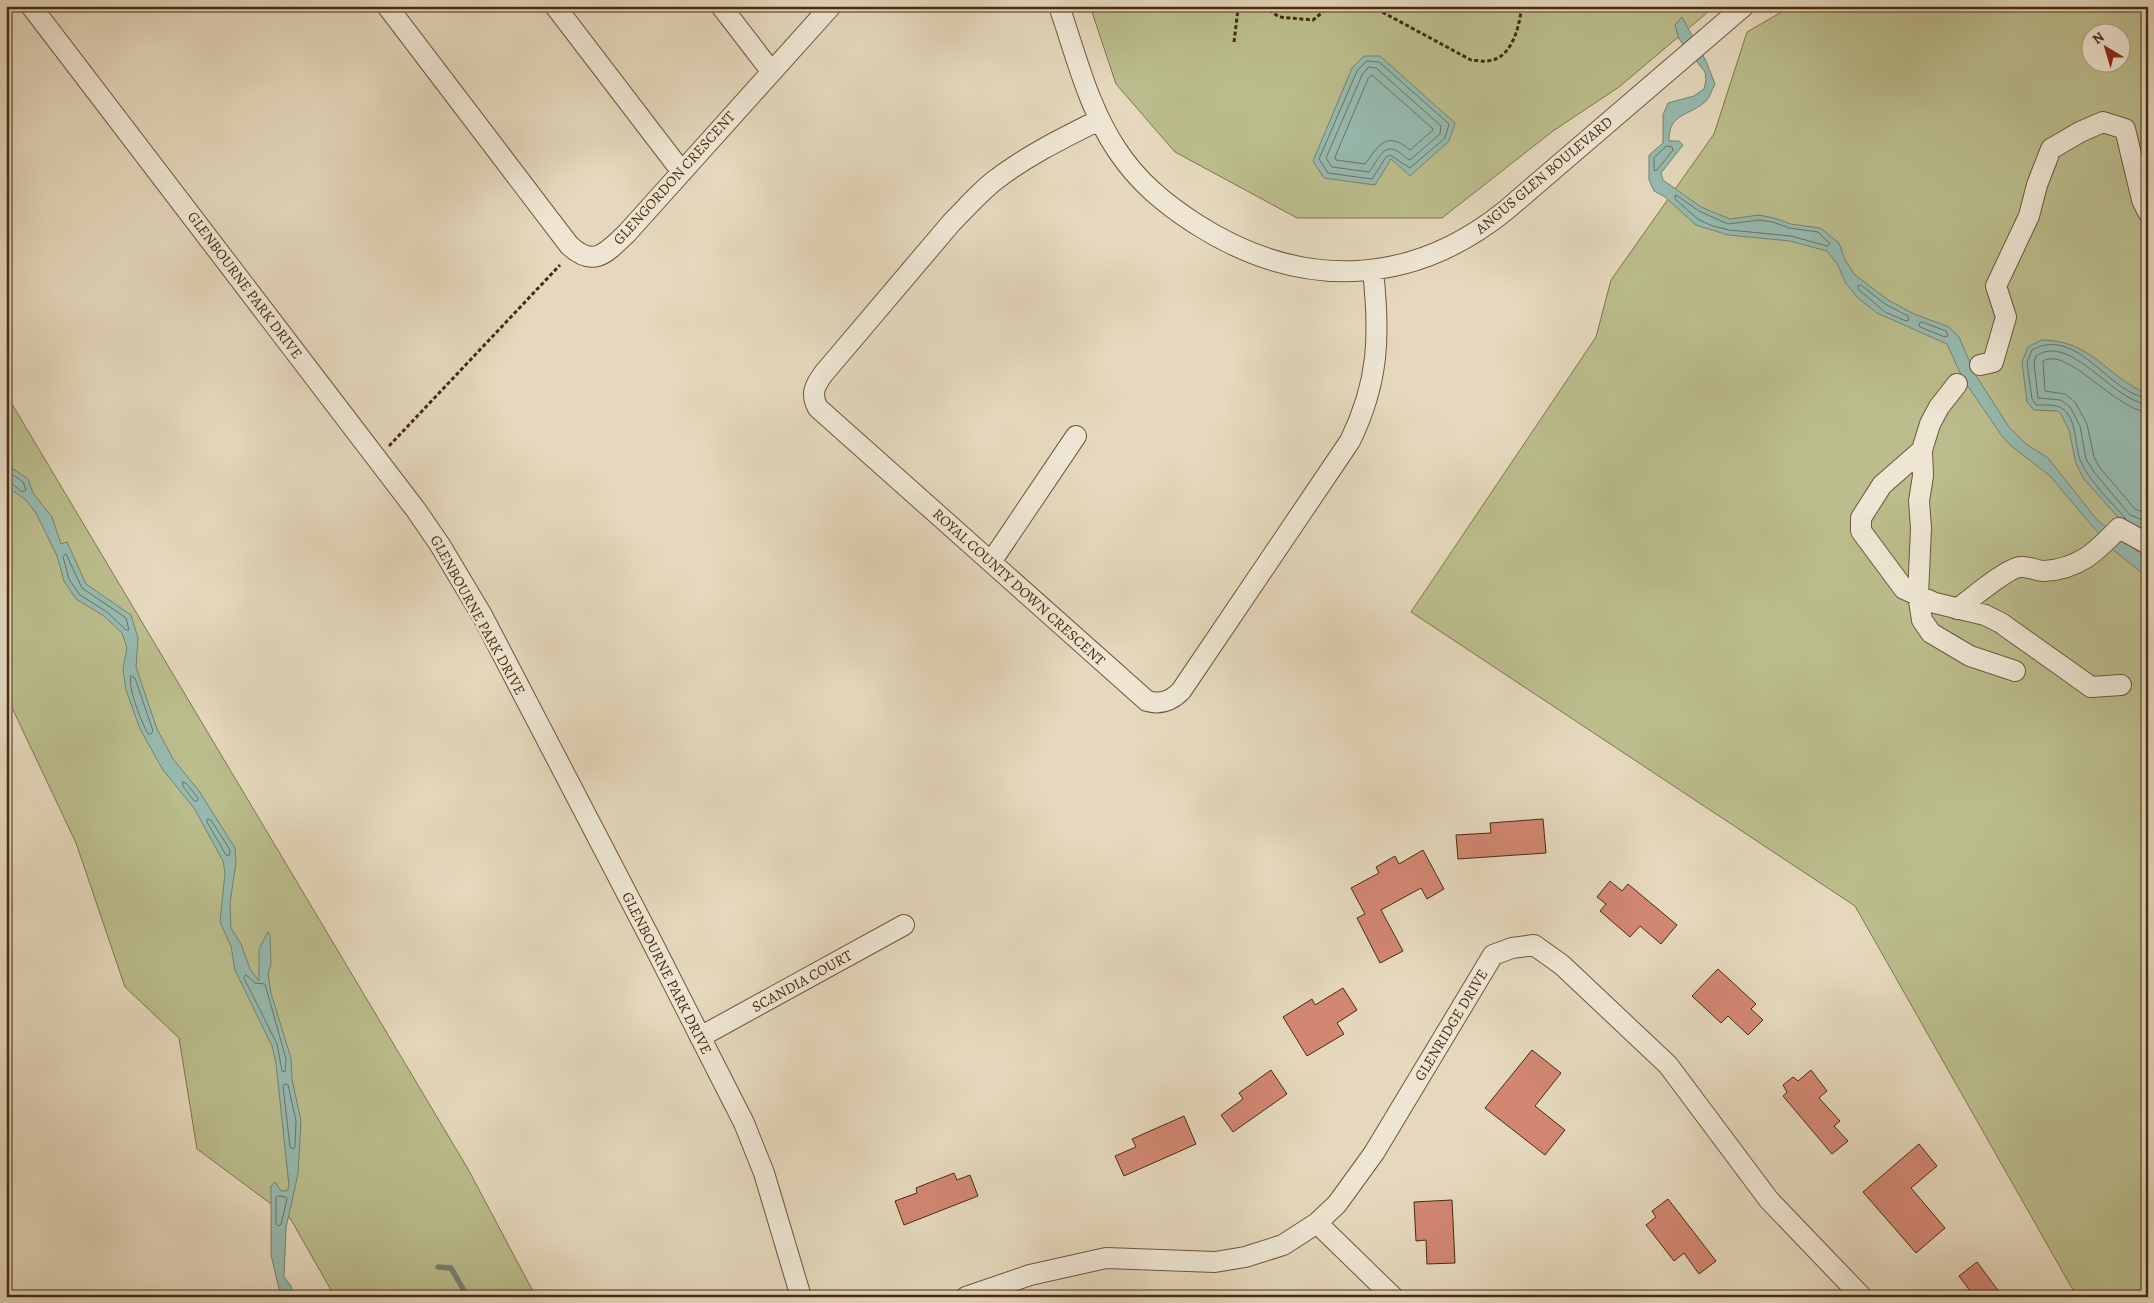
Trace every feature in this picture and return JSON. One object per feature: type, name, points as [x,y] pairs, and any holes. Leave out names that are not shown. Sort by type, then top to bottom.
[{"type":"street","name":"GLENBOURNE PARK DRIVE","points":[[31,6],[416,510],[440,545],[482,618],[744,1123],[764,1173],[801,1297]]},
{"type":"street","name":"GLENGORDON CRESCENT","points":[[388,6],[569,245],[581,254],[595,257],[611,249],[627,233],[831,6]]},
{"type":"street","points":[[555,6],[682,172]]},
{"type":"street","points":[[721,6],[771,71]]},
{"type":"street","name":"ANGUS GLEN BOULEVARD","points":[[1059,6],[1099,120],[1117,151],[1147,187],[1176,211],[1226,242],[1268,259],[1300,268],[1333,271],[1373,271],[1437,253],[1478,232],[1742,8]]},
{"type":"street","name":"ROYAL COUNTY DOWN CRESCENT","points":[[1099,120],[1027,158],[993,182],[973,200],[952,222],[824,373],[814,392],[815,403],[818,408],[1140,695],[1155,703],[1165,702],[1174,698],[1181,691],[1335,464],[1362,417],[1377,347],[1378,326],[1373,271]]},
{"type":"street","points":[[1980,365],[1993,362],[2000,343],[2006,317],[1996,286],[2029,216],[2051,150],[2080,132],[2103,122],[2126,130],[2142,200],[2148,212]]},
{"type":"street","points":[[1957,384],[1939,406],[1930,424],[1922,450],[1923,476],[1919,501],[1921,528],[1918,596],[1922,620],[1931,633],[1970,656],[2015,671]]},
{"type":"street","points":[[991,562],[1076,436]]},
{"type":"street","points":[[1922,450],[1882,485],[1861,518],[1861,531],[1904,589],[1918,596],[1957,609],[1985,615],[2001,623],[2091,688],[2121,686]]},
{"type":"street","points":[[1957,609],[2000,576],[2020,566],[2042,571],[2077,564],[2102,546],[2119,528],[2148,544]]},
{"type":"street","name":"SCANDIA COURT","points":[[700,1037],[904,925]]},
{"type":"street","name":"GLENRIDGE DRIVE","points":[[966,1297],[1030,1275],[1106,1258],[1215,1262],[1245,1257],[1283,1245],[1317,1223],[1338,1204],[1374,1153],[1493,955],[1512,948],[1534,945],[1562,965],[1668,1065],[1769,1200],[1862,1297]]},
{"type":"street","points":[[1317,1223],[1393,1297]]},
{"type":"path","points":[[1234,42],[1238,9],[1241,6]]},
{"type":"path","points":[[1264,6],[1279,17],[1313,20],[1330,6]]},
{"type":"path","points":[[1371,6],[1471,60],[1489,61],[1500,55],[1512,44],[1522,6]]},
{"type":"path","points":[[389,447],[560,265]]},
{"type":"green space","points":[[1090,6],[1715,6],[1619,87],[1553,131],[1442,218],[1297,218],[1175,152],[1116,84]]},
{"type":"green space","points":[[1792,6],[2148,6],[2148,1297],[2077,1297],[1855,906],[1411,612],[1596,337],[1611,280],[1714,134],[1747,32]]},
{"type":"green space","points":[[6,394],[468,1169],[536,1297],[335,1297],[290,1218],[197,1149],[179,1038],[125,987],[76,843],[6,695]]},
{"type":"water","points":[[1682,17],[1706,61],[1715,84],[1706,101],[1681,116],[1672,125],[1669,141],[1679,141],[1683,145],[1661,173],[1663,180],[1701,207],[1730,219],[1759,215],[1791,224],[1820,228],[1839,243],[1845,260],[1855,275],[1888,300],[1914,314],[1949,327],[1959,337],[1975,374],[2009,427],[2026,444],[2048,458],[2098,521],[2137,551],[2148,554],[2148,578],[2111,548],[2050,476],[2010,445],[2002,436],[1963,379],[1947,344],[1877,313],[1858,298],[1845,282],[1838,265],[1827,251],[1790,241],[1728,235],[1696,225],[1665,197],[1654,191],[1649,180],[1649,155],[1663,143],[1663,115],[1668,103],[1694,96],[1704,89],[1706,80],[1705,72],[1679,39],[1675,25]]},
{"type":"water","points":[[1364,56],[1380,56],[1455,123],[1449,141],[1410,176],[1391,159],[1375,185],[1324,178],[1313,161],[1352,68]]},
{"type":"water","points":[[2041,340],[2073,346],[2098,361],[2133,387],[2148,394],[2148,535],[2124,524],[2084,479],[2076,464],[2069,430],[2061,414],[2058,411],[2034,410],[2027,402],[2022,362],[2028,347]]},
{"type":"water","points":[[6,464],[28,479],[33,493],[52,517],[61,544],[67,542],[86,584],[131,615],[138,638],[136,667],[157,729],[173,759],[199,791],[235,848],[236,863],[230,903],[231,928],[241,944],[250,969],[259,981],[259,949],[268,932],[270,936],[271,965],[268,973],[271,993],[291,1058],[292,1079],[301,1121],[298,1174],[286,1228],[284,1277],[291,1286],[294,1297],[281,1297],[271,1255],[271,1186],[275,1182],[281,1191],[287,1191],[289,1186],[276,1063],[272,1046],[235,970],[231,946],[220,922],[225,873],[223,861],[194,808],[163,770],[140,729],[126,690],[123,669],[127,648],[122,633],[104,616],[76,599],[64,581],[57,556],[36,513],[26,500],[6,486]]},
{"type":"building","points":[[1543,819],[1546,853],[1458,859],[1456,835],[1491,833],[1490,823]]},
{"type":"building","points":[[1423,850],[1444,889],[1427,899],[1421,888],[1381,910],[1403,951],[1380,963],[1357,918],[1365,914],[1351,888],[1379,873],[1376,867],[1395,856],[1399,864]]},
{"type":"building","points":[[1610,881],[1622,891],[1628,884],[1677,925],[1661,944],[1640,926],[1630,937],[1600,911],[1606,904],[1597,897]]},
{"type":"building","points":[[1718,969],[1756,1004],[1751,1009],[1763,1020],[1748,1035],[1728,1016],[1721,1023],[1692,996]]},
{"type":"building","points":[[1343,988],[1357,1010],[1337,1023],[1344,1034],[1307,1056],[1283,1017],[1312,999],[1315,1005]]},
{"type":"building","points":[[1532,1050],[1561,1073],[1535,1106],[1565,1130],[1545,1155],[1485,1108]]},
{"type":"building","points":[[1271,1070],[1287,1094],[1233,1132],[1221,1115],[1243,1099],[1239,1093]]},
{"type":"building","points":[[1811,1070],[1827,1091],[1819,1098],[1840,1121],[1834,1126],[1848,1141],[1832,1154],[1783,1096],[1787,1092],[1783,1085],[1793,1077],[1798,1081]]},
{"type":"building","points":[[1184,1116],[1196,1144],[1124,1176],[1115,1156],[1136,1147],[1132,1139]]},
{"type":"building","points":[[1919,1144],[1937,1166],[1911,1188],[1945,1228],[1916,1253],[1863,1192]]},
{"type":"building","points":[[954,1173],[957,1180],[970,1175],[978,1196],[904,1225],[895,1201],[917,1193],[916,1188]]},
{"type":"building","points":[[1668,1199],[1716,1261],[1699,1274],[1684,1253],[1674,1261],[1646,1225],[1656,1217],[1652,1211]]},
{"type":"building","points":[[1452,1200],[1455,1263],[1427,1264],[1426,1240],[1416,1241],[1414,1202]]},
{"type":"building","points":[[1977,1262],[2003,1297],[1970,1297],[1973,1295],[1959,1276]]},
{"type":"waterway","points":[[438,1267],[451,1268],[466,1294],[470,1297]]}]
